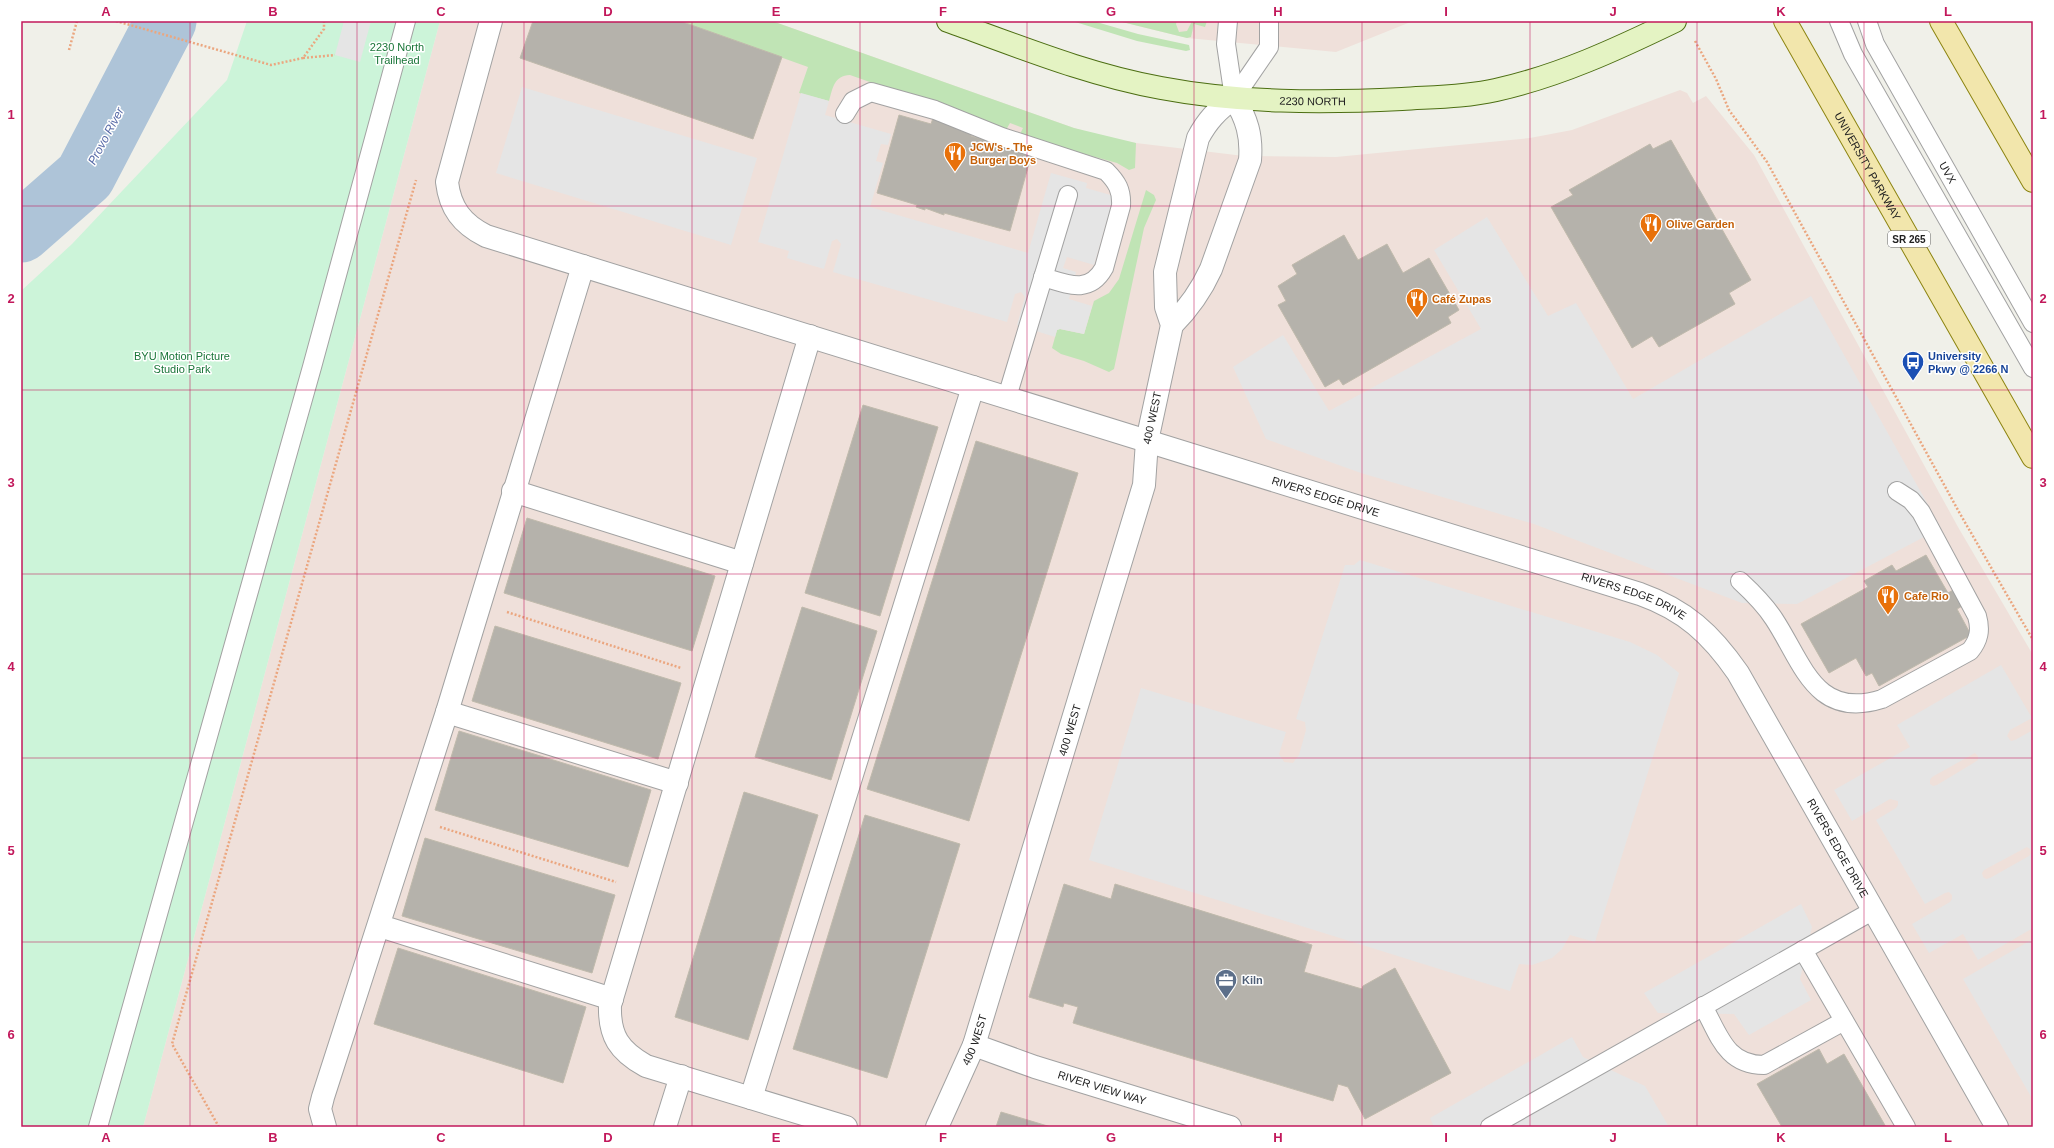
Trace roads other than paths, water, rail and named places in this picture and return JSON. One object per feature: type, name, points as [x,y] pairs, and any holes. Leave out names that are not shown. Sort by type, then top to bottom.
[{"type":"main road","name":"2230 NORTH","points":[[948,21],[1092,72],[1160,88],[1234,98],[1348,102],[1450,96],[1495,90],[1542,77],[1683,27]]},
{"type":"main road","name":"UNIVERSITY PARKWAY","points":[[1785,21],[2033,457]]},
{"type":"main road","points":[[1941,21],[2033,182]]},
{"type":"street","name":"RIVERS EDGE DRIVE","points":[[491,21],[449,170],[448,188],[452,206],[461,219],[472,229],[486,236],[1640,594],[1662,602],[1682,614],[1701,628],[1721,649],[1738,672],[1997,1127]]},
{"type":"street","points":[[1172,325],[1187,310],[1204,285],[1250,160],[1251,144],[1249,128],[1243,112],[1234,98]]},
{"type":"street","name":"400 WEST","points":[[937,1127],[974,1045],[1144,484],[1147,441],[1172,325],[1166,307],[1164,272],[1198,138],[1205,124],[1218,110],[1234,98]]},
{"type":"street","points":[[325,1127],[320,1109],[323,1097],[380,926],[447,712],[513,491],[583,266]]},
{"type":"street","points":[[810,336],[612,999],[610,1021],[614,1036],[622,1049],[633,1059],[646,1066],[846,1127]]},
{"type":"street","points":[[751,1098],[973,387]]},
{"type":"street","points":[[513,491],[742,563]]},
{"type":"street","points":[[447,712],[677,783]]},
{"type":"street","points":[[380,926],[612,999]]},
{"type":"street","name":"RIVER VIEW WAY","points":[[974,1045],[1035,1067],[1230,1127]]},
{"type":"street","points":[[665,1127],[681,1076]]},
{"type":"lane","points":[[98,1127],[312,367],[406,21]]},
{"type":"lane","points":[[1228,21],[1226,44],[1234,98]]},
{"type":"lane","points":[[1234,98],[1269,47],[1269,21]]},
{"type":"lane","points":[[1839,21],[1853,54],[2033,368]]},
{"type":"lane","name":"UVX","points":[[1867,21],[1881,53],[2033,323]]},
{"type":"lane","points":[[845,114],[853,101],[871,92],[935,110],[1002,137],[1106,171],[1115,180],[1119,188],[1121,206],[1104,268],[1100,275],[1093,282],[1082,285],[1071,285],[1043,277]]},
{"type":"lane","points":[[1007,397],[1068,195]]},
{"type":"lane","points":[[1740,581],[1771,614],[1809,680],[1819,690],[1844,702],[1870,703],[1882,699],[1970,651],[1979,636],[1980,626],[1977,616],[1921,512],[1911,500],[1897,491]]},
{"type":"lane","points":[[1490,1127],[1874,910]]},
{"type":"lane","points":[[1803,950],[1906,1127]]},
{"type":"lane","points":[[1703,1006],[1727,1050],[1744,1063],[1755,1065],[1764,1065],[1844,1022]]},
{"type":"waterway","name":"Provo River","points":[[21,232],[85,176],[166,21]]},
{"type":"place","name":"JCW's - The Burger Boys","points":[[955,172]]},
{"type":"place","name":"Olive Garden","points":[[1651,244]]},
{"type":"place","name":"Café Zupas","points":[[1417,318]]},
{"type":"place","name":"University Pkwy @ 2266 N","points":[[1913,382]]},
{"type":"place","name":"Cafe Rio","points":[[1888,616]]},
{"type":"place","name":"Kiln","points":[[1226,1000]]},
{"type":"park label","name":"2230 North Trailhead","points":[[397,53]]},
{"type":"park label","name":"BYU Motion Picture Studio Park","points":[[182,362]]}]
